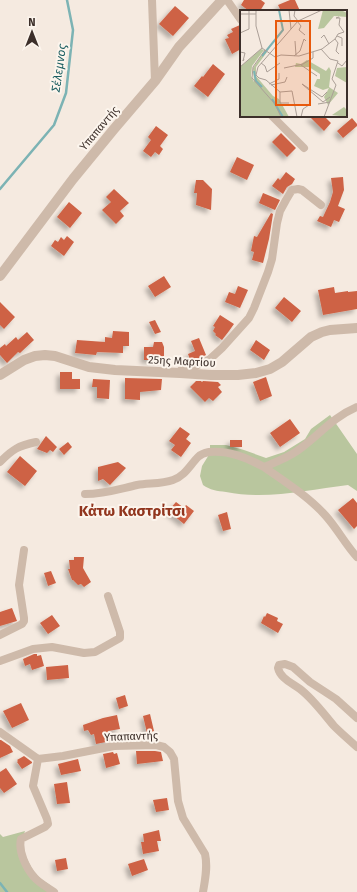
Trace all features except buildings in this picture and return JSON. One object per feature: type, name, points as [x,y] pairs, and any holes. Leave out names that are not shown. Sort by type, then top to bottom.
[{"type":"street","points":[[152,0],[155,81]]},
{"type":"street","name":"Υπαπαντής","points":[[0,276],[73,179],[155,81],[180,47],[222,0]]},
{"type":"street","points":[[227,0],[240,19]]},
{"type":"street","points":[[273,117],[304,148]]},
{"type":"street","points":[[180,373],[181,370],[194,367],[210,359],[249,318],[272,259],[280,211],[292,190],[302,190],[321,205]]},
{"type":"street","name":"25ης Μαρτίου","points":[[0,375],[24,360],[35,356],[45,355],[55,356],[89,367],[114,370],[238,376],[270,369],[282,362],[311,337],[322,332],[357,328]]},
{"type":"street","points":[[264,468],[286,458],[338,417],[357,407]]},
{"type":"street","points":[[0,462],[21,445],[36,442]]},
{"type":"street","points":[[85,494],[99,494],[136,485],[174,479],[185,473],[199,456],[218,451],[232,453],[246,458],[285,481],[320,509],[357,557]]},
{"type":"street","points":[[0,635],[22,624],[24,621],[19,585],[24,550]]},
{"type":"street","points":[[0,661],[33,649],[40,648],[52,647],[84,653],[95,652],[120,638],[120,632],[108,596]]},
{"type":"street","points":[[357,718],[336,699],[310,682],[293,667],[285,664],[279,665],[278,668],[280,674],[310,697],[334,726],[357,747]]},
{"type":"street","points":[[0,732],[38,759],[33,786],[48,824],[21,839],[20,844],[23,858],[30,873],[54,892]]},
{"type":"street","name":"Υπαπαντής","points":[[38,759],[63,756],[114,746],[156,745],[164,747],[168,750],[175,763],[178,801],[183,818],[206,858],[207,866],[203,892]]},
{"type":"green space","points":[[330,415],[357,454],[357,491],[348,485],[272,495],[256,495],[217,491],[203,485],[200,476],[202,466],[210,453],[210,445],[226,445],[266,458],[284,452],[305,439],[311,429]]},
{"type":"green space","points":[[25,831],[23,844],[30,865],[36,874],[50,885],[55,892],[0,892],[0,834],[3,837]]},
{"type":"waterway","name":"Σέλεμνος","points":[[0,189],[54,125],[66,93],[73,30],[67,0]]},
{"type":"waterway","name":"Σέλεμνος","points":[[0,883],[7,892]]},
{"type":"district","name":"Κάτω Καστρίτσι","points":[[132,511]]}]
